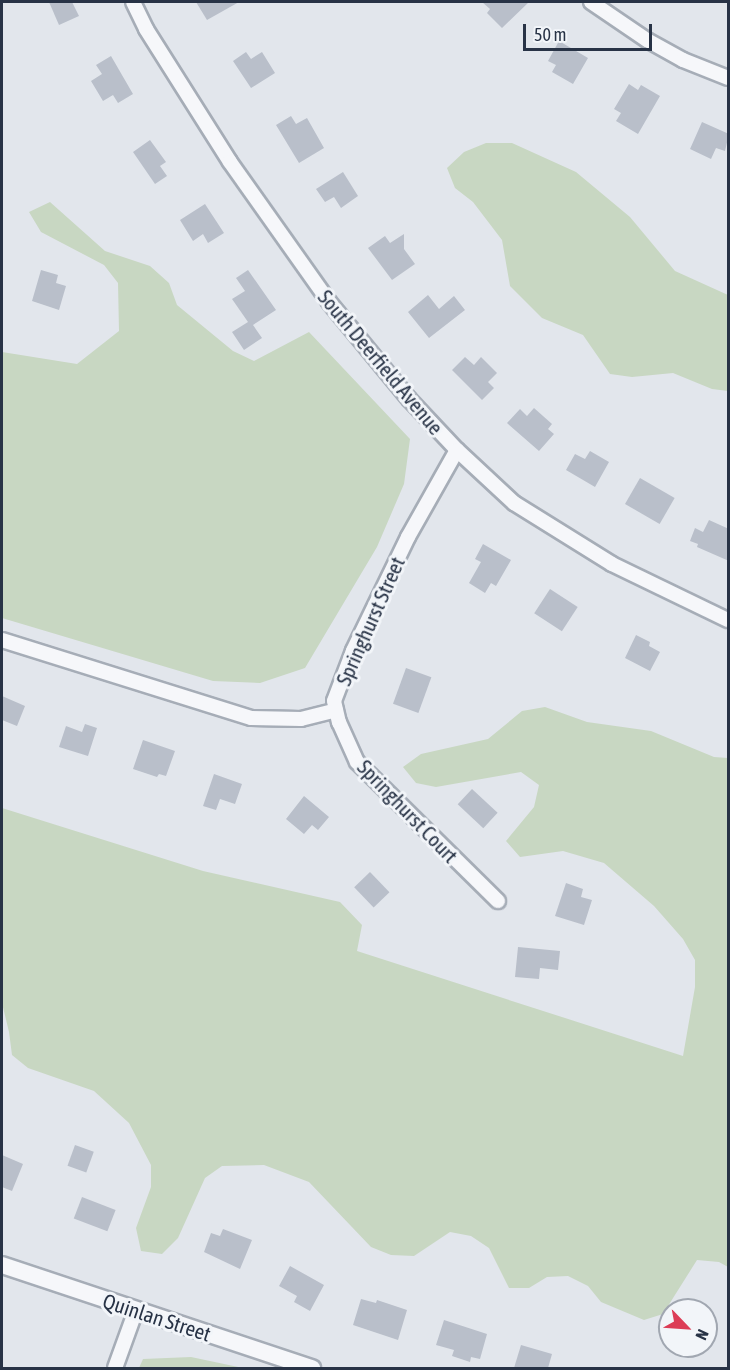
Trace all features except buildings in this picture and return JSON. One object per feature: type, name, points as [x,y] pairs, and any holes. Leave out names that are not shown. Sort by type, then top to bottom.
[{"type":"street","name":"South Deerfield Avenue","points":[[134,2],[146,29],[230,162],[329,302],[408,399],[457,450],[514,503],[553,528],[612,564],[729,620]]},
{"type":"street","points":[[591,2],[647,40],[683,60],[729,78]]},
{"type":"street","name":"Springhurst Street","points":[[2,640],[251,718],[301,719],[336,710],[334,701],[353,651],[408,537],[457,450]]},
{"type":"street","name":"Springhurst Court","points":[[336,710],[357,762],[498,902]]},
{"type":"street","name":"Quinlan Street","points":[[2,1265],[312,1368]]},
{"type":"street","points":[[115,1368],[136,1310]]},
{"type":"green space","points":[[486,143],[512,143],[576,172],[630,217],[675,271],[728,295],[728,391],[712,389],[673,373],[632,377],[610,374],[583,335],[542,318],[510,286],[502,240],[473,202],[455,188],[447,168],[464,152]]},
{"type":"green space","points":[[50,202],[105,251],[150,266],[169,283],[177,305],[233,351],[254,361],[309,332],[410,439],[404,484],[377,547],[305,668],[260,683],[213,681],[2,618],[2,352],[77,364],[119,331],[118,283],[104,265],[41,232],[29,212]]},
{"type":"green space","points":[[545,707],[587,722],[651,731],[714,757],[728,758],[728,1267],[719,1262],[697,1260],[673,1298],[658,1298],[658,1316],[644,1320],[601,1302],[588,1286],[568,1276],[547,1277],[529,1288],[509,1288],[489,1248],[471,1236],[450,1232],[414,1256],[391,1255],[371,1247],[309,1182],[264,1165],[222,1166],[205,1178],[178,1238],[162,1254],[141,1251],[136,1228],[151,1187],[151,1165],[129,1123],[94,1091],[28,1068],[12,1055],[2,1003],[2,808],[203,871],[340,902],[362,925],[357,951],[683,1056],[695,987],[695,960],[683,939],[654,906],[604,863],[563,851],[520,857],[506,841],[534,807],[539,785],[521,772],[436,787],[416,783],[403,767],[421,754],[488,739],[522,711]]},
{"type":"green space","points":[[191,1357],[243,1368],[139,1368],[143,1359]]}]
